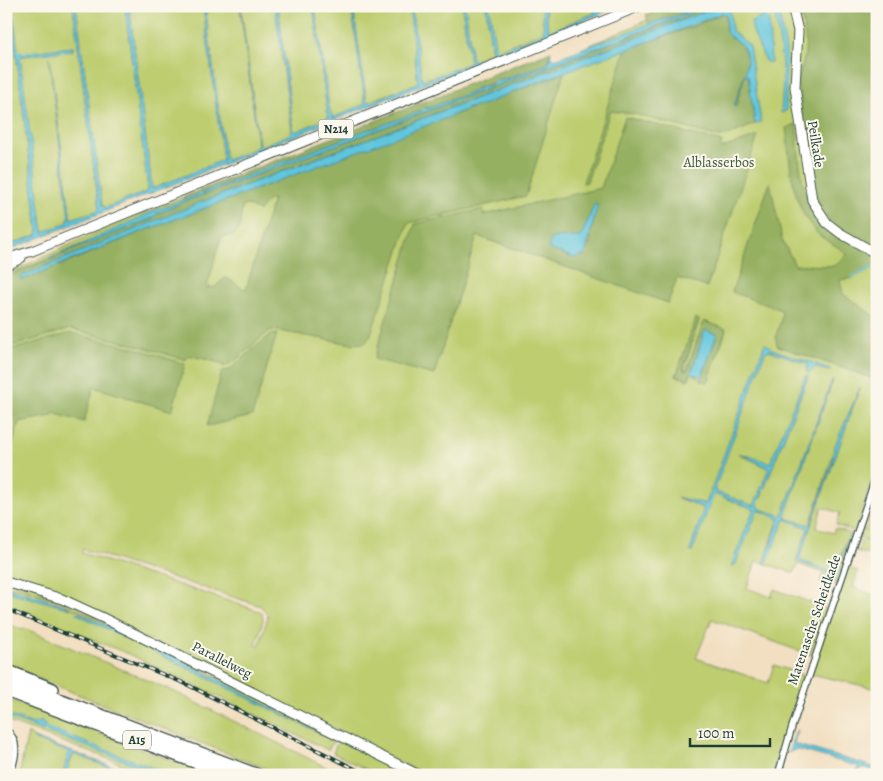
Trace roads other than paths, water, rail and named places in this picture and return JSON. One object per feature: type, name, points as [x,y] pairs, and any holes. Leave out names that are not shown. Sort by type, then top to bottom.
[{"type":"highway","name":"A15","points":[[6,670],[78,700],[129,726]]},
{"type":"highway","name":"A15","points":[[6,679],[258,775]]},
{"type":"highway","name":"A15","points":[[6,691],[229,775]]},
{"type":"highway","name":"A15","points":[[6,695],[45,706]]},
{"type":"street","name":"N214","points":[[6,259],[32,251],[612,20],[640,6]]},
{"type":"street","name":"Peilkade","points":[[792,6],[798,31],[795,87],[812,200],[824,219],[840,233],[877,254]]},
{"type":"street","name":"N214","points":[[6,266],[32,251]]},
{"type":"street","name":"Matenasche Scheidkade","points":[[778,775],[792,727],[877,473]]},
{"type":"street","name":"Parallelweg","points":[[6,582],[62,600],[101,617],[419,775]]},
{"type":"street","points":[[6,730],[13,736],[15,751],[10,775]]},
{"type":"street","points":[[6,766],[15,751]]},
{"type":"water","points":[[10,6],[12,6],[18,50],[21,53],[73,47],[73,50],[22,56],[20,58],[43,232],[67,223],[69,218],[49,57],[71,219],[97,211],[99,208],[73,6],[76,6],[102,205],[105,208],[146,192],[148,188],[125,6],[129,6],[152,189],[223,160],[203,6],[205,6],[225,158],[227,160],[256,148],[258,144],[240,6],[259,145],[262,146],[291,134],[292,130],[275,6],[278,6],[295,132],[328,118],[313,6],[315,6],[329,108],[333,118],[365,104],[351,6],[353,6],[366,99],[369,103],[418,83],[409,6],[411,6],[422,79],[424,81],[470,63],[462,6],[465,6],[472,60],[474,61],[492,53],[486,6],[489,6],[496,52],[544,33],[542,6],[545,6],[550,31],[595,13],[595,6],[600,11],[611,6],[620,6],[6,251],[6,246],[37,235],[38,229]]},
{"type":"water","points":[[684,6],[687,6],[688,11],[693,10],[694,12],[184,202],[157,214],[153,218],[43,262],[157,210],[421,111],[424,108],[429,108],[473,92],[495,83],[497,80],[500,81],[548,64],[550,55],[555,59],[649,24],[685,13]]},
{"type":"water","points":[[719,6],[736,6],[730,11],[732,31],[749,45],[761,122],[755,124],[748,75],[744,76],[747,63],[744,49],[726,33],[726,14],[722,13],[540,81],[481,106],[469,108],[447,118],[136,234],[22,280],[19,277],[201,202]]},
{"type":"water","points":[[773,6],[777,6],[778,9],[786,50],[786,111],[781,113],[783,85]]},
{"type":"water","points":[[764,16],[769,21],[771,63],[765,61],[751,22]]},
{"type":"water","points":[[598,204],[585,255],[575,258],[549,249],[552,238],[581,237],[594,205]]},
{"type":"water","points":[[705,330],[717,334],[702,377],[691,373]]},
{"type":"water","points":[[765,343],[772,349],[830,369],[829,371],[815,367],[809,373],[807,372],[808,364],[769,350],[765,352],[714,491],[754,506],[769,468],[738,453],[770,463],[806,375],[808,376],[758,504],[760,509],[782,516],[833,380],[785,515],[786,518],[810,525],[832,462],[834,448],[860,387],[799,560],[835,573],[850,534],[834,583],[834,575],[796,561],[808,528],[785,519],[766,564],[764,563],[780,519],[758,510],[735,565],[731,566],[754,509],[714,494],[692,552],[690,551],[704,508],[677,497],[706,504]]},
{"type":"water","points":[[6,587],[64,605],[71,609],[6,591]]},
{"type":"water","points":[[77,612],[171,655],[330,738],[77,614]]},
{"type":"water","points":[[6,715],[34,724],[42,721],[45,727],[172,775],[164,775],[6,717]]},
{"type":"water","points":[[797,729],[794,744],[877,768],[877,771],[862,767],[856,775],[859,767],[857,766],[796,749],[788,753]]},
{"type":"water","points":[[34,738],[136,775],[129,775],[74,754],[63,775],[68,752]]},
{"type":"waterway","points":[[852,277],[877,265]]},
{"type":"railway","points":[[6,609],[186,684],[367,775]]},
{"type":"park label","name":"Alblasserbos","points":[[719,162]]}]
